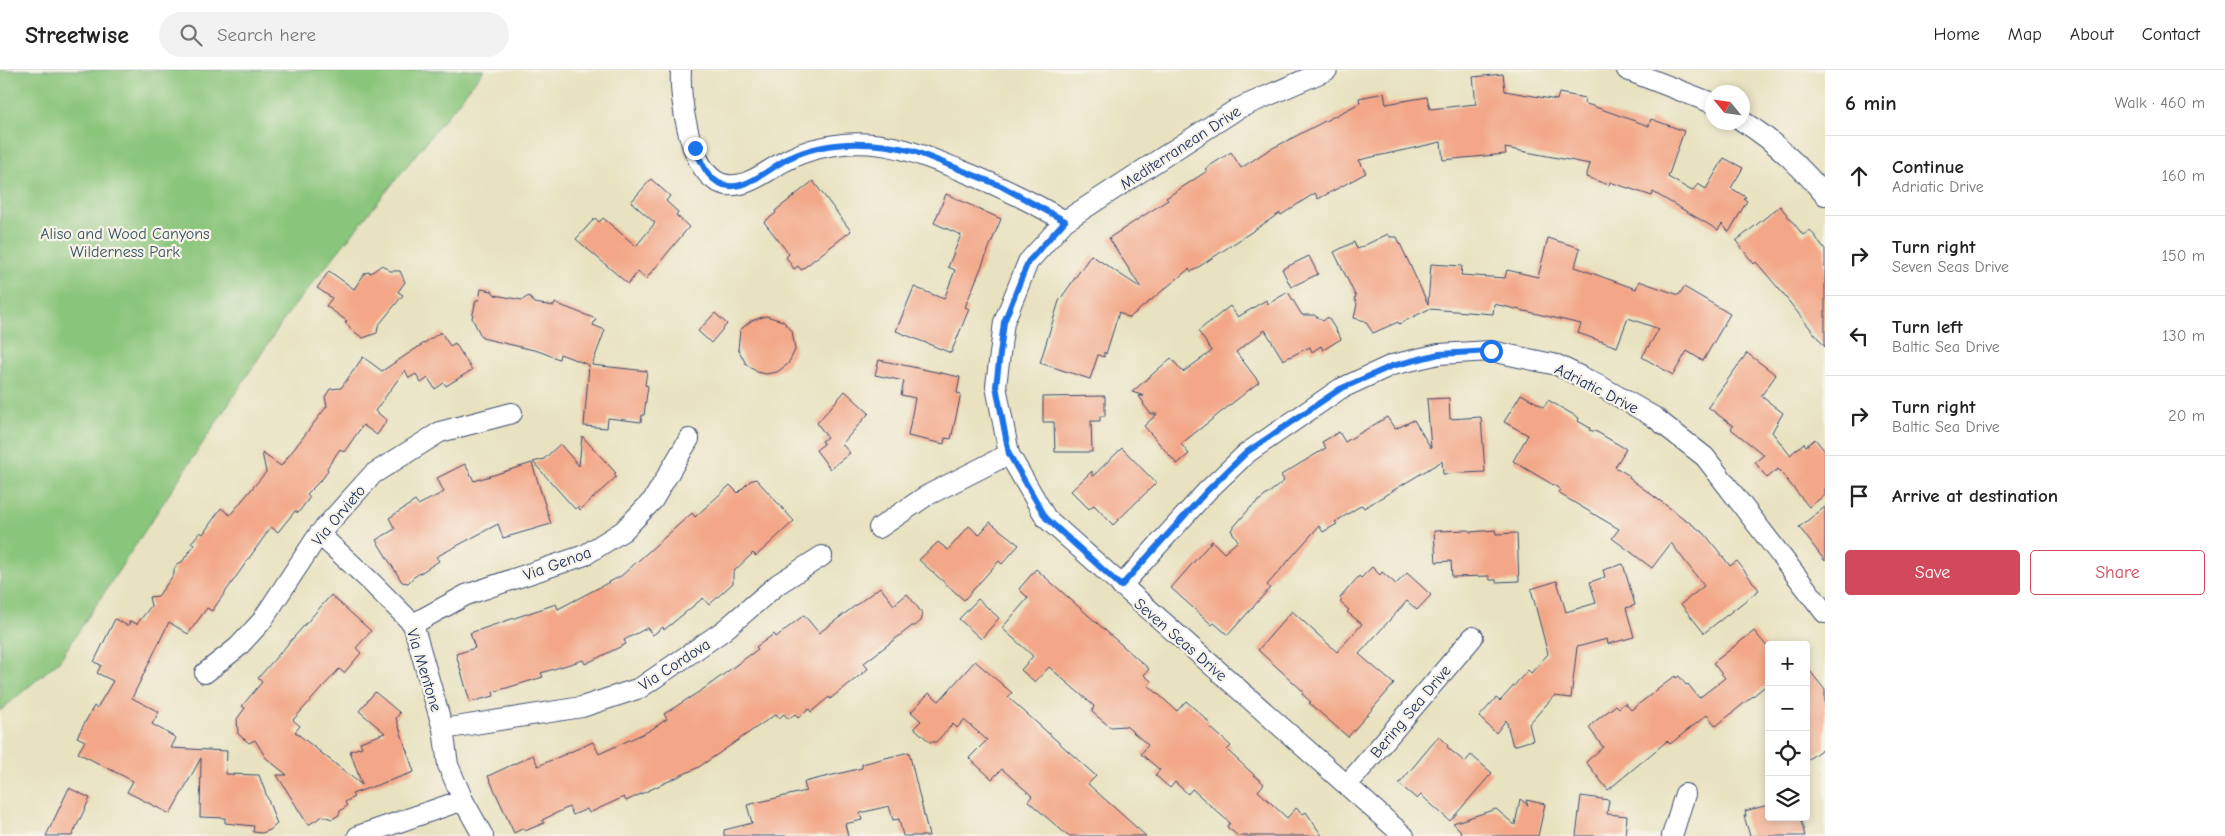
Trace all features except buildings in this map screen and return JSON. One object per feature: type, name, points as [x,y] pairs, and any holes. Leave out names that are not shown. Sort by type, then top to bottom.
[{"type":"street","points":[[681,70],[680,93],[690,134],[704,168],[712,179],[720,184],[729,186],[744,183],[789,159],[814,149],[845,144],[882,144],[914,151],[1001,186],[1065,221]]},
{"type":"street","name":"Mediterranean Drive","points":[[1065,221],[1237,109],[1327,70]]},
{"type":"street","points":[[1627,70],[1705,100]]},
{"type":"street","points":[[1750,126],[1759,131],[1803,169],[1825,195]]},
{"type":"street","name":"Seven Seas Drive","points":[[1065,221],[1028,262],[1004,322],[996,386],[1009,454],[1046,518],[1404,836]]},
{"type":"street","name":"Adriatic Drive","points":[[1121,586],[1207,491],[1247,452],[1340,389],[1402,363],[1439,354],[1491,351],[1557,365],[1600,386],[1654,418],[1704,457],[1825,614]]},
{"type":"street","name":"Via Orvieto","points":[[205,673],[238,647],[261,622],[319,534],[372,474],[440,432],[512,413]]},
{"type":"street","name":"Via Genoa","points":[[413,624],[466,595],[585,556],[623,531],[653,500],[689,439]]},
{"type":"street","points":[[879,528],[926,496],[1009,454]]},
{"type":"street","name":"Via Mentone","points":[[319,534],[413,624],[443,729],[448,765],[463,800],[483,836]]},
{"type":"street","name":"Via Cordova","points":[[443,729],[582,707],[640,688],[723,632],[778,584],[822,556]]},
{"type":"street","name":"Bering Sea Drive","points":[[1347,785],[1473,637]]},
{"type":"street","points":[[1672,836],[1685,794]]},
{"type":"street","points":[[358,836],[463,800]]},
{"type":"green space","name":"Aliso and Wood Canyons Wilderness Park","points":[[0,70],[484,70],[287,315],[59,661],[0,711]]},
{"type":"route","points":[[695,148],[701,163],[712,179],[720,184],[736,186],[752,180],[789,159],[814,149],[845,144],[882,144],[914,151],[1001,186],[1039,205],[1065,221],[1028,262],[1004,322],[996,386],[1009,454],[1046,518],[1121,586],[1207,491],[1247,452],[1340,389],[1392,366],[1439,354],[1491,351]]}]
